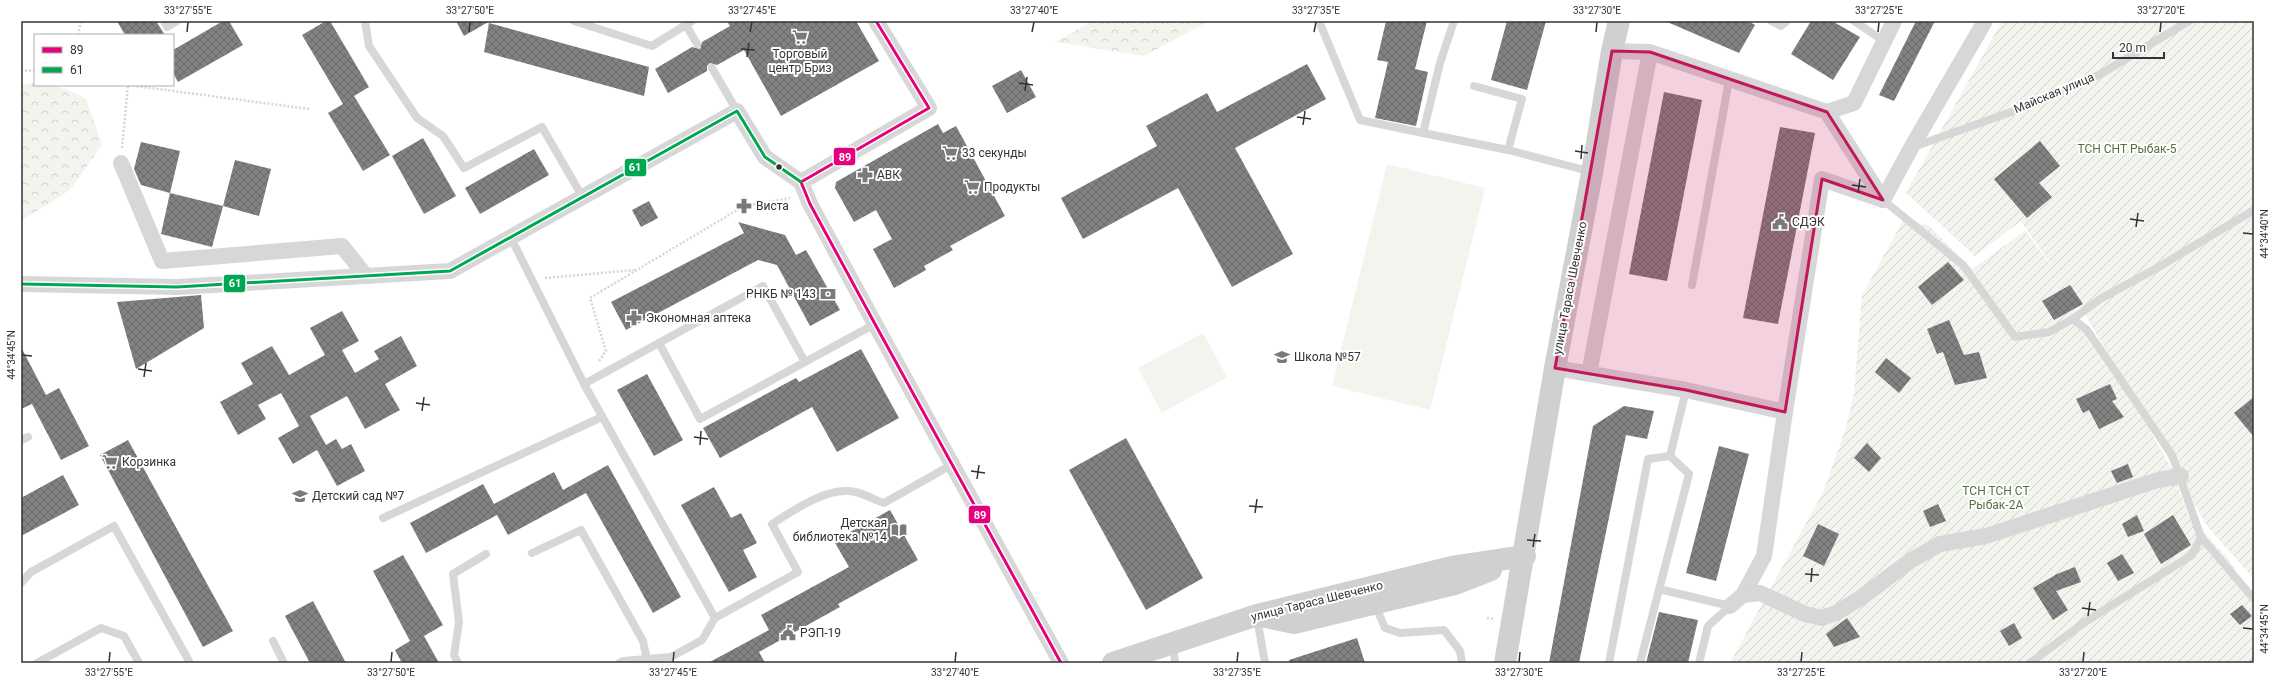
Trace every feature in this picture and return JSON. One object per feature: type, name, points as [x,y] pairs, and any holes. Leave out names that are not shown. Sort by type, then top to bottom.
[{"type":"street","points":[[800,189],[929,108],[876,21]]},
{"type":"street","name":"улица Тараса Шевченко","points":[[1506,663],[1525,556],[1555,368],[1592,173],[1612,51],[1619,21]]},
{"type":"street","points":[[1612,51],[1650,52],[1827,112],[1854,102],[1894,21]]},
{"type":"street","points":[[1883,200],[1911,148],[1985,21]]},
{"type":"street","points":[[1589,374],[1650,52]]},
{"type":"street","points":[[21,284],[178,288],[450,271],[511,238],[582,196],[738,111],[766,157],[800,189],[810,204],[1062,663]]},
{"type":"street","points":[[1827,112],[1883,200]]},
{"type":"street","points":[[121,163],[162,261],[342,246],[366,276]]},
{"type":"street","points":[[1730,606],[1743,595],[1764,556],[1822,179],[1883,200]]},
{"type":"street","points":[[1555,368],[1686,390],[1785,412]]},
{"type":"street","points":[[1743,595],[1760,593],[1805,614],[1822,618],[1842,609],[1910,561],[1940,544],[1986,536],[2158,480],[2181,476]]},
{"type":"street","points":[[1257,615],[1294,623],[1375,605],[1455,584],[1525,556]]},
{"type":"street","name":"улица Тараса Шевченко","points":[[1113,663],[1174,653],[1257,615],[1452,567],[1525,556]]},
{"type":"lane","points":[[164,21],[167,27],[178,21]]},
{"type":"lane","points":[[365,21],[370,46],[417,118],[443,136],[464,168],[542,127],[582,196]]},
{"type":"lane","points":[[574,21],[652,46],[689,23],[697,44]]},
{"type":"lane","points":[[1319,21],[1360,120],[1508,150],[1592,173]]},
{"type":"lane","points":[[1423,133],[1440,63],[1454,21]]},
{"type":"lane","points":[[1772,21],[1781,26],[1787,21]]},
{"type":"lane","points":[[1854,21],[1884,41]]},
{"type":"lane","name":"Майская улица","points":[[1911,148],[2036,103],[2099,75],[2189,21]]},
{"type":"lane","points":[[712,68],[738,111]]},
{"type":"lane","points":[[1692,285],[1729,80]]},
{"type":"lane","points":[[1474,86],[1522,99],[1508,150]]},
{"type":"lane","points":[[1883,200],[1963,265],[2015,337],[2049,332],[2073,319],[2100,299],[2157,268],[2254,210]]},
{"type":"lane","points":[[511,238],[584,384],[715,618]]},
{"type":"lane","points":[[584,384],[763,286],[805,362]]},
{"type":"lane","points":[[2073,319],[2088,330],[2172,455],[2181,476],[2201,537],[2254,598]]},
{"type":"lane","points":[[659,343],[700,419],[875,324]]},
{"type":"lane","points":[[1670,456],[1686,390]]},
{"type":"lane","points":[[383,518],[602,417]]},
{"type":"lane","points":[[1640,663],[1689,474],[1670,456]]},
{"type":"lane","points":[[1609,663],[1648,459],[1670,456]]},
{"type":"lane","points":[[619,663],[623,661],[671,657],[702,640],[715,618],[798,572],[772,524],[796,508],[822,494],[854,492],[884,503],[952,464]]},
{"type":"lane","points":[[21,583],[31,572],[114,526],[190,663]]},
{"type":"lane","points":[[532,553],[581,530],[643,641],[647,660]]},
{"type":"lane","points":[[2030,663],[2085,622],[2192,555],[2201,537]]},
{"type":"lane","points":[[458,663],[454,655],[458,622],[453,574],[486,554]]},
{"type":"lane","points":[[1659,589],[1730,606]]},
{"type":"lane","points":[[1375,605],[1385,628],[1400,633],[1444,630],[1460,651],[1462,663]]},
{"type":"lane","points":[[1699,663],[1708,626],[1730,606]]},
{"type":"lane","points":[[1257,615],[1265,663]]},
{"type":"lane","points":[[37,663],[101,628],[124,636],[139,663]]},
{"type":"lane","points":[[273,641],[284,663]]},
{"type":"path","points":[[78,34],[81,21]]},
{"type":"path","points":[[21,71],[34,70]]},
{"type":"path","points":[[121,163],[128,86]]},
{"type":"path","points":[[136,86],[309,109]]},
{"type":"path","points":[[606,351],[590,298],[744,206],[800,189]]},
{"type":"path","points":[[532,280],[636,270]]},
{"type":"highlighted area","points":[[1612,51],[1650,52],[1827,112],[1883,200],[1822,179],[1785,412],[1686,390],[1555,368]]},
{"type":"green space","points":[[1093,21],[1209,21],[1144,56],[1055,42]]},
{"type":"green space","points":[[2002,21],[2254,21],[2254,579],[2207,526],[2088,319],[2065,285],[2088,339],[2149,429],[2172,469],[2188,515],[2228,559],[2254,598],[2254,663],[1730,663],[1823,492],[1845,431],[1854,394],[1862,295],[1904,219],[1929,226],[1972,269],[2025,231],[2054,269],[2021,221],[1975,256],[1906,193]]},
{"type":"green space","points":[[34,82],[34,86],[62,88],[86,99],[102,145],[70,190],[21,221],[21,85]]},
{"type":"green space","points":[[1387,164],[1485,188],[1430,410],[1332,386]]},
{"type":"green space","points":[[1203,333],[1227,377],[1162,413],[1138,368]]},
{"type":"building","points":[[117,21],[156,21],[164,34],[124,34]]},
{"type":"building","points":[[223,21],[229,21],[243,45],[178,82],[174,75],[174,49]]},
{"type":"building","points":[[326,21],[330,21],[369,87],[354,96],[390,155],[363,171],[328,113],[343,104],[302,35]]},
{"type":"building","points":[[456,21],[490,21],[464,36]]},
{"type":"building","points":[[727,21],[856,21],[879,61],[781,116],[744,50],[717,65],[710,63],[707,66],[707,71],[668,93],[655,69],[692,47],[700,49],[702,42],[730,26]]},
{"type":"building","points":[[1386,21],[1427,21],[1415,69],[1428,72],[1416,126],[1375,118],[1388,62],[1377,60]]},
{"type":"building","points":[[1507,21],[1546,21],[1527,90],[1491,80]]},
{"type":"building","points":[[1665,21],[1748,21],[1755,25],[1739,53]]},
{"type":"building","points":[[1811,21],[1832,21],[1860,37],[1833,80],[1791,54]]},
{"type":"building","points":[[1916,21],[1935,21],[1894,101],[1879,95]]},
{"type":"building","points":[[489,23],[649,67],[644,96],[484,52]]},
{"type":"building","points":[[1307,64],[1326,99],[1235,148],[1293,254],[1232,287],[1178,188],[1083,239],[1061,198],[1157,146],[1146,126],[1207,93],[1217,112]]},
{"type":"building","points":[[1021,70],[1036,97],[1007,113],[992,86]]},
{"type":"building","points":[[1664,92],[1702,100],[1667,281],[1629,274]]},
{"type":"building","points":[[938,124],[943,133],[956,126],[1005,216],[950,246],[953,250],[924,266],[926,270],[894,288],[873,249],[892,239],[876,210],[854,222],[835,188],[836,182]]},
{"type":"building","points":[[1780,127],[1815,133],[1778,324],[1743,318]]},
{"type":"building","points":[[423,138],[456,196],[424,214],[392,156]]},
{"type":"building","points":[[2040,141],[2060,166],[2039,183],[2052,197],[2027,218],[1994,179]]},
{"type":"building","points":[[141,142],[180,151],[170,193],[141,185],[134,169]]},
{"type":"building","points":[[534,149],[549,175],[480,214],[465,188]]},
{"type":"building","points":[[235,160],[271,169],[259,216],[223,206]]},
{"type":"building","points":[[170,193],[223,206],[212,247],[161,234]]},
{"type":"building","points":[[649,201],[658,218],[641,227],[632,210]]},
{"type":"building","points":[[738,222],[785,235],[796,255],[806,250],[840,310],[810,326],[777,265],[758,260],[626,330],[611,302],[744,233]]},
{"type":"building","points":[[1948,262],[1964,280],[1932,305],[1918,287]]},
{"type":"building","points":[[2070,285],[2083,304],[2054,320],[2042,301]]},
{"type":"building","points":[[201,295],[204,328],[136,369],[117,302]]},
{"type":"building","points":[[342,311],[359,341],[342,350],[355,373],[379,359],[374,351],[401,336],[417,366],[385,384],[400,410],[365,429],[347,396],[310,416],[326,445],[336,439],[342,449],[351,444],[365,471],[337,486],[317,450],[293,464],[278,438],[299,426],[281,393],[258,405],[266,419],[238,435],[220,402],[253,384],[241,363],[272,346],[289,375],[325,355],[310,328]]},
{"type":"building","points":[[1949,320],[1964,355],[1979,352],[1987,378],[1955,385],[1943,352],[1937,354],[1927,329]]},
{"type":"building","points":[[21,347],[46,395],[59,388],[89,446],[61,460],[32,404],[21,409]]},
{"type":"building","points":[[861,349],[899,418],[837,452],[812,407],[720,458],[703,428],[796,378],[799,382]]},
{"type":"building","points":[[1886,358],[1911,378],[1899,393],[1875,372]]},
{"type":"building","points":[[647,374],[683,440],[654,456],[617,390]]},
{"type":"building","points":[[2110,384],[2117,399],[2112,401],[2124,417],[2099,429],[2089,410],[2083,413],[2076,399]]},
{"type":"building","points":[[2254,397],[2254,437],[2234,413]]},
{"type":"building","points":[[1624,406],[1654,411],[1647,439],[1626,435],[1579,663],[1549,663],[1593,426]]},
{"type":"building","points":[[1126,438],[1203,578],[1146,610],[1069,470]]},
{"type":"building","points":[[128,440],[233,631],[203,647],[100,455]]},
{"type":"building","points":[[1867,443],[1881,458],[1869,472],[1854,458]]},
{"type":"building","points":[[1719,446],[1749,454],[1716,581],[1686,573]]},
{"type":"building","points":[[2128,464],[2133,477],[2117,483],[2111,471]]},
{"type":"building","points":[[608,465],[681,597],[653,613],[586,493],[508,535],[497,515],[426,553],[410,523],[483,484],[494,504],[554,472],[563,490]]},
{"type":"building","points":[[63,475],[79,505],[21,536],[21,498]]},
{"type":"building","points":[[714,487],[731,518],[741,513],[757,543],[743,550],[757,577],[729,592],[681,505]]},
{"type":"building","points":[[1938,504],[1946,521],[1930,527],[1923,511]]},
{"type":"building","points":[[890,510],[918,560],[838,604],[840,607],[759,652],[765,663],[708,663],[769,630],[761,615],[849,567],[834,541]]},
{"type":"building","points":[[2137,515],[2144,531],[2128,537],[2122,524]]},
{"type":"building","points":[[2173,515],[2191,545],[2161,564],[2144,534]]},
{"type":"building","points":[[1818,524],[1839,534],[1824,566],[1803,556]]},
{"type":"building","points":[[2122,554],[2134,573],[2118,581],[2107,563]]},
{"type":"building","points":[[403,555],[443,625],[424,636],[439,663],[402,663],[395,650],[410,641],[373,571]]},
{"type":"building","points":[[2075,567],[2081,582],[2056,591],[2068,610],[2053,620],[2033,588],[2057,574]]},
{"type":"building","points":[[313,601],[346,663],[310,663],[285,616]]},
{"type":"building","points":[[2242,605],[2252,616],[2240,625],[2230,614]]},
{"type":"building","points":[[1659,612],[1698,620],[1688,663],[1646,663]]},
{"type":"building","points":[[1847,618],[1860,637],[1834,647],[1826,634]]},
{"type":"building","points":[[2014,623],[2022,638],[2009,646],[2000,631]]},
{"type":"building","points":[[1357,638],[1365,663],[1289,663],[1289,660]]},
{"type":"transit line","name":"89","points":[[876,21],[929,108],[801,182],[810,204],[1061,663]]},
{"type":"transit line","name":"61","points":[[21,284],[177,287],[450,271],[737,111],[765,157],[801,182]]},
{"type":"place","name":"Торговый центр Бриз","points":[[800,37]]},
{"type":"place","name":"33 секунды","points":[[950,153]]},
{"type":"place","name":"АВК","points":[[865,175]]},
{"type":"place","name":"Продукты","points":[[972,187]]},
{"type":"place","name":"Виста","points":[[744,206]]},
{"type":"place","name":"СДЭК","points":[[1780,222]]},
{"type":"place","name":"РНКБ № 143","points":[[828,294]]},
{"type":"place","name":"Экономная аптека","points":[[634,318]]},
{"type":"place","name":"Школа №57","points":[[1282,357]]},
{"type":"place","name":"Корзинка","points":[[110,462]]},
{"type":"place","name":"Детский сад №7","points":[[300,496]]},
{"type":"place","name":"Детская библиотека №14","points":[[899,530]]},
{"type":"place","name":"РЭП-19","points":[[788,633]]},
{"type":"park label","name":"ТСН СНТ Рыбак-5","points":[[2127,149]]},
{"type":"park label","name":"ТСН ТСН СТ Рыбак-2А","points":[[1996,498]]}]
